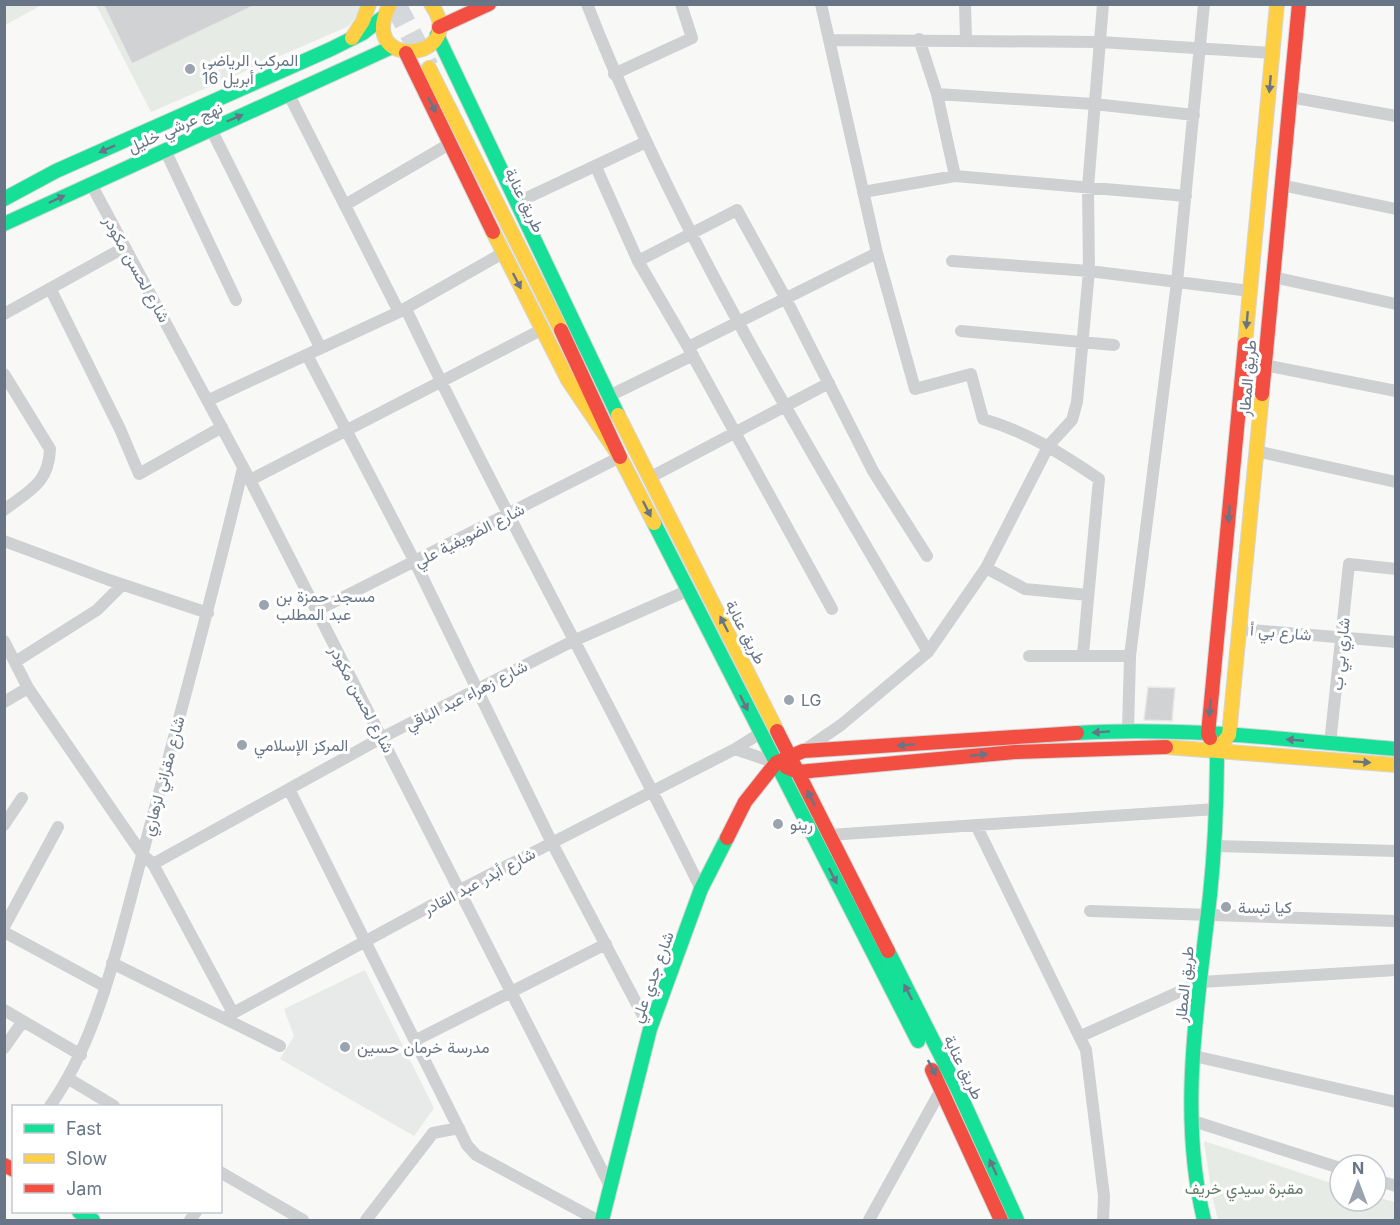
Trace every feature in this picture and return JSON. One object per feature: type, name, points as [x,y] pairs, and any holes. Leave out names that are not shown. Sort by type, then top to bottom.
[{"type":"main road","points":[[352,38],[363,21],[369,4]]},
{"type":"main road","points":[[406,53],[428,47],[438,31],[439,18],[431,4]]},
{"type":"main road","points":[[438,31],[489,4]]},
{"type":"main road","name":"طريق المطار","points":[[1208,734],[1277,4]]},
{"type":"main road","name":"طريق المطار","points":[[1229,735],[1299,4]]},
{"type":"main road","points":[[384,10],[382,31],[393,47],[406,53],[503,253],[568,380],[620,457]]},
{"type":"main road","name":"نهج عرشي خليل","points":[[4,199],[57,171],[352,38],[384,10]]},
{"type":"main road","points":[[438,31],[633,446]]},
{"type":"main road","name":"نهج عرشي خليل","points":[[4,224],[393,47]]},
{"type":"main road","name":"طريق عنابة","points":[[1001,1221],[942,1088],[759,734],[689,590],[620,457],[543,290],[434,66],[606,399],[797,754],[798,772],[958,1090],[1017,1221]]},
{"type":"main road","points":[[776,763],[797,754],[1128,730],[1229,735],[1395,749]]},
{"type":"main road","points":[[1208,734],[1217,750]]},
{"type":"main road","points":[[1217,750],[1229,735]]},
{"type":"main road","points":[[776,763],[798,772],[1096,748],[1150,746],[1395,765]]},
{"type":"main road","name":"طريق المطار","points":[[1204,1221],[1195,1184],[1190,1120],[1214,846],[1217,750]]},
{"type":"main road","name":"شارع جدي علي","points":[[602,1221],[650,1029],[701,889],[745,802],[776,763]]},
{"type":"street","points":[[587,4],[614,74],[646,142],[738,320],[785,407],[928,652]]},
{"type":"street","points":[[614,74],[692,38],[681,4]]},
{"type":"street","points":[[821,4],[877,252],[915,388],[971,374],[983,418],[1015,428],[1049,445],[1099,479],[1083,654]]},
{"type":"street","points":[[965,4],[966,40]]},
{"type":"street","points":[[797,754],[841,725],[928,652],[986,568],[1049,445],[1072,420],[1077,402],[1089,271],[1088,187],[1103,4]]},
{"type":"street","points":[[1128,730],[1130,656],[1177,282],[1204,4]]},
{"type":"street","points":[[919,39],[938,94],[955,176]]},
{"type":"street","points":[[830,40],[1101,42],[1273,53]]},
{"type":"street","points":[[938,94],[1094,104],[1194,115]]},
{"type":"street","points":[[289,95],[345,205],[441,382],[573,642],[653,791],[701,889]]},
{"type":"street","points":[[1290,97],[1395,116]]},
{"type":"street","points":[[211,129],[320,347]]},
{"type":"street","points":[[518,202],[596,168],[646,142]]},
{"type":"street","points":[[345,205],[451,143]]},
{"type":"street","points":[[165,150],[236,300]]},
{"type":"street","points":[[596,168],[638,261],[691,351],[832,609]]},
{"type":"street","points":[[863,192],[955,176],[1186,196]]},
{"type":"street","name":"شارع لحسن مكودر","points":[[91,184],[209,400],[383,737],[458,891],[610,1186]]},
{"type":"street","points":[[1281,185],[1395,209]]},
{"type":"street","points":[[638,261],[737,210],[785,297],[873,471],[927,556]]},
{"type":"street","points":[[4,314],[125,247]]},
{"type":"street","points":[[609,396],[691,351],[738,320],[877,252]]},
{"type":"street","points":[[209,400],[402,311],[503,253]]},
{"type":"street","points":[[952,261],[1089,271],[1250,291]]},
{"type":"street","points":[[1273,277],[1395,304]]},
{"type":"street","points":[[51,290],[120,429],[139,474],[222,428]]},
{"type":"street","points":[[250,480],[542,330]]},
{"type":"street","points":[[961,331],[1114,345]]},
{"type":"street","points":[[307,355],[415,562],[552,843],[650,1029]]},
{"type":"street","points":[[1264,365],[1395,391]]},
{"type":"street","points":[[4,374],[50,449],[50,463],[42,481],[4,510]]},
{"type":"street","points":[[649,478],[829,383]]},
{"type":"street","points":[[1256,452],[1395,482]]},
{"type":"street","name":"شارع الضويفية علي","points":[[316,611],[620,457]]},
{"type":"street","name":"شارع مقراني لزهاري","points":[[51,1105],[69,1079],[81,1055],[112,963],[208,613],[243,468]]},
{"type":"street","points":[[4,541],[122,585],[208,613]]},
{"type":"street","name":"شاري بي ب","points":[[1330,744],[1349,564],[1395,569]]},
{"type":"street","points":[[986,568],[1025,589],[1088,595]]},
{"type":"street","points":[[15,662],[97,610],[122,585]]},
{"type":"street","name":"شارع زهراء عبد الباقي","points":[[153,864],[383,737],[573,642],[689,590]]},
{"type":"street","name":"شارع بي أ","points":[[1239,628],[1395,642]]},
{"type":"street","points":[[4,641],[28,688],[142,854],[153,864],[229,1016]]},
{"type":"street","points":[[1029,656],[1083,654],[1130,656]]},
{"type":"street","points":[[4,702],[28,688]]},
{"type":"street","name":"شارع أبدر عبد القادر","points":[[229,1016],[458,891],[735,749],[759,734]]},
{"type":"street","points":[[735,749],[776,763]]},
{"type":"street","points":[[289,789],[467,1145],[476,1155],[597,1221]]},
{"type":"street","points":[[4,825],[21,798]]},
{"type":"street","points":[[829,835],[1216,808]]},
{"type":"street","points":[[976,825],[1086,1050],[1103,1184],[1103,1221]]},
{"type":"street","points":[[4,927],[58,827]]},
{"type":"street","points":[[1214,846],[1395,851]]},
{"type":"street","points":[[1090,911],[1395,921]]},
{"type":"street","points":[[4,932],[104,986]]},
{"type":"street","points":[[416,1040],[606,944]]},
{"type":"street","points":[[112,963],[229,1016],[280,1046]]},
{"type":"street","points":[[1081,1036],[1201,982],[1395,970]]},
{"type":"street","points":[[4,1010],[81,1055]]},
{"type":"street","points":[[4,1048],[23,1021]]},
{"type":"street","points":[[1194,1056],[1395,1102]]},
{"type":"street","points":[[69,1079],[111,1105]]},
{"type":"street","points":[[869,1221],[942,1088]]},
{"type":"street","points":[[1190,1120],[1328,1164]]},
{"type":"street","points":[[366,1221],[433,1133],[459,1128]]},
{"type":"street","points":[[222,1174],[303,1221]]},
{"type":"shaded area","name":"مدرسة خرمان حسين","points":[[365,970],[434,1108],[414,1136],[280,1059],[294,1036],[284,1009]]},
{"type":"green space","points":[[5,4],[42,4],[42,5],[5,25]]},
{"type":"green space","name":"المركب الرياضي 16 أبريل","points":[[96,5],[365,5],[349,26],[151,112]]},
{"type":"green space","name":"مقبرة سيدي خريف","points":[[1204,1141],[1328,1182],[1328,1213],[1388,1213],[1388,1200],[1395,1202],[1395,1220],[1218,1220]]},
{"type":"building","points":[[103,4],[257,4],[132,64]]},
{"type":"building","points":[[1148,687],[1175,688],[1172,721],[1144,720]]},
{"type":"tunnel","points":[[395,4],[428,67]]},
{"type":"traffic: fast","points":[[4,199],[56,171],[331,49],[363,33],[382,18]]},
{"type":"traffic: fast","points":[[437,35],[618,415]]},
{"type":"traffic: fast","points":[[4,224],[392,47]]},
{"type":"traffic: fast","points":[[654,523],[918,1041]]},
{"type":"traffic: fast","points":[[1077,733],[1117,731],[1197,733],[1396,749]]},
{"type":"traffic: fast","points":[[1204,1220],[1196,1179],[1191,1098],[1196,1017],[1213,859],[1217,750]]},
{"type":"traffic: fast","points":[[602,1220],[650,1029],[701,889],[727,838]]},
{"type":"traffic: fast","points":[[888,951],[958,1090],[1017,1220]]},
{"type":"traffic: fast","points":[[81,1213],[93,1220]]},
{"type":"traffic: slow","points":[[352,38],[363,21],[369,4]]},
{"type":"traffic: slow","points":[[390,4],[383,26],[387,41],[398,49],[412,51],[427,47],[437,38],[440,23],[431,4]]},
{"type":"traffic: slow","points":[[1245,344],[1277,4]]},
{"type":"traffic: slow","points":[[429,68],[561,330]]},
{"type":"traffic: slow","points":[[493,232],[568,380],[620,457],[654,523]]},
{"type":"traffic: slow","points":[[1210,738],[1217,750],[1229,735],[1262,394]]},
{"type":"traffic: slow","points":[[618,415],[777,731]]},
{"type":"traffic: slow","points":[[1166,747],[1396,765]]},
{"type":"traffic: jam","points":[[439,27],[489,4]]},
{"type":"traffic: jam","points":[[1262,394],[1299,4]]},
{"type":"traffic: jam","points":[[406,53],[493,232]]},
{"type":"traffic: jam","points":[[561,330],[620,457]]},
{"type":"traffic: jam","points":[[1210,738],[1208,734],[1245,344]]},
{"type":"traffic: jam","points":[[777,731],[888,951]]},
{"type":"traffic: jam","points":[[727,838],[745,802],[776,763],[803,751],[1077,733]]},
{"type":"traffic: jam","points":[[786,767],[798,772],[1015,752],[1166,747]]},
{"type":"traffic: jam","points":[[932,1070],[1001,1220]]},
{"type":"traffic: jam","points":[[4,1165],[12,1169]]},
{"type":"place","name":"المركب الرياضي 16 أبريل","points":[[190,69]]},
{"type":"place","name":"مسجد حمزة بن عبد المطلب","points":[[264,605]]},
{"type":"place","name":"LG","points":[[789,700]]},
{"type":"place","name":"المركز الإسلامي","points":[[242,745]]},
{"type":"place","name":"رينو","points":[[778,824]]},
{"type":"place","name":"كيا تبسة","points":[[1226,907]]},
{"type":"place","name":"مدرسة خرمان حسين","points":[[345,1047]]}]
